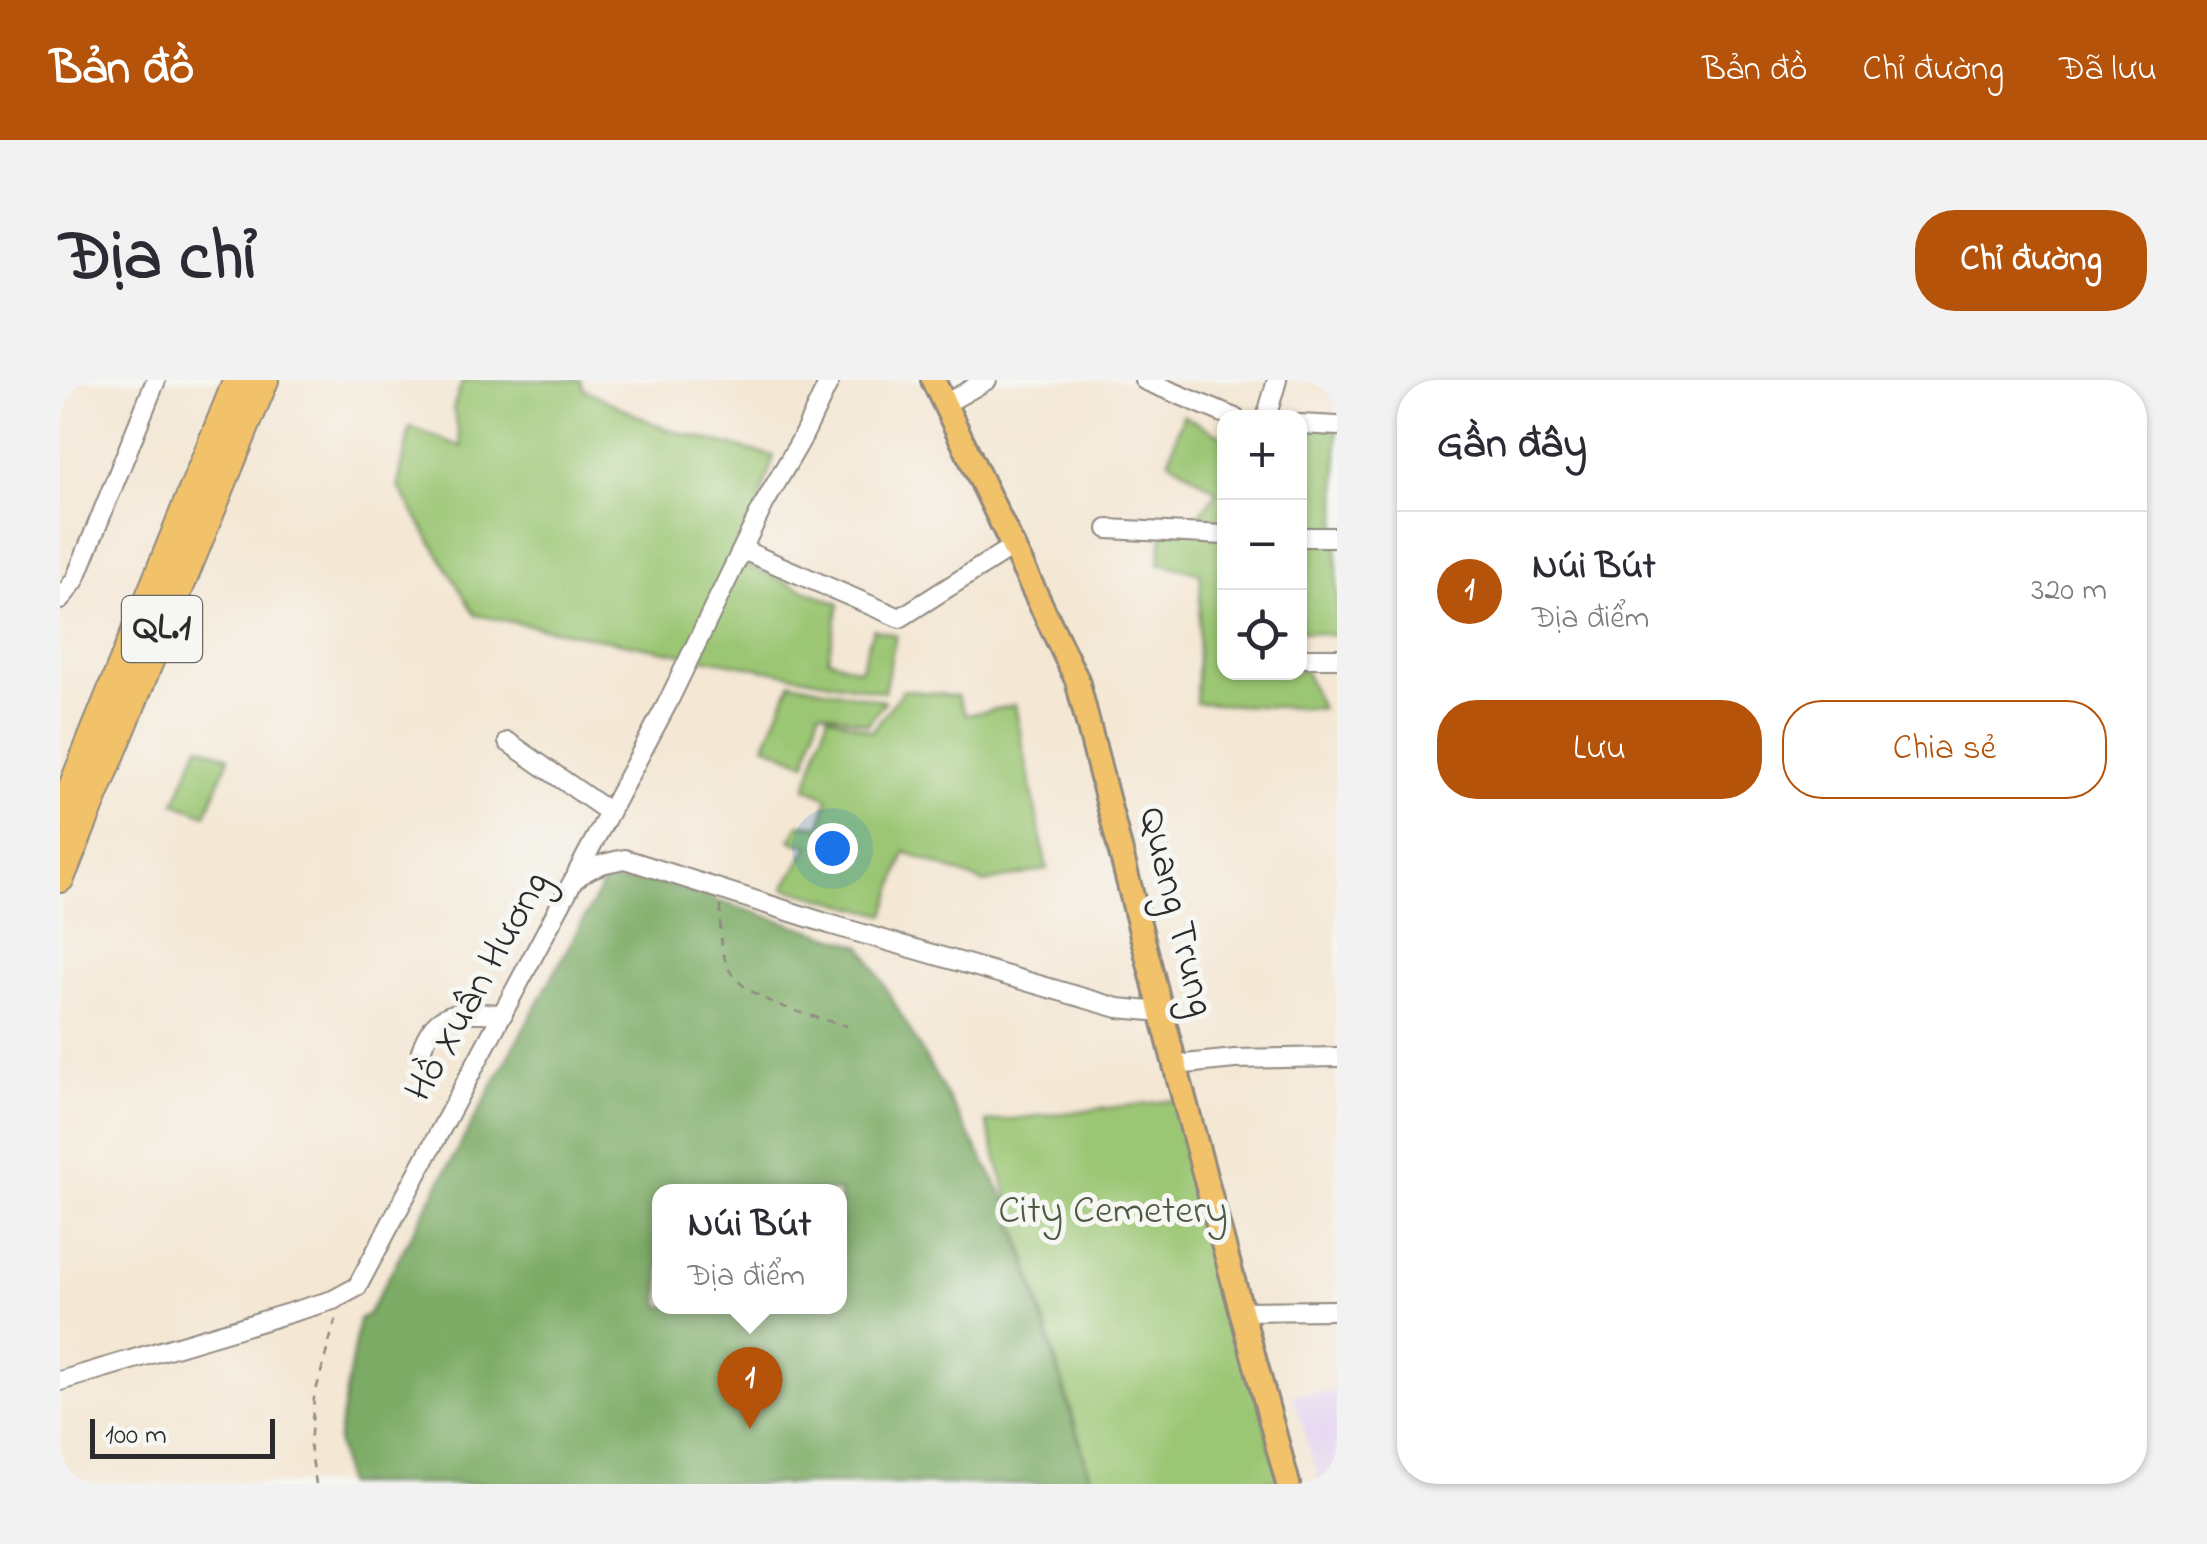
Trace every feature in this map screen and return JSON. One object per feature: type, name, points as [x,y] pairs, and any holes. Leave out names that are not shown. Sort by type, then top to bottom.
[{"type":"highway","name":"QL.1","points":[[60,819],[238,380]]},
{"type":"highway","name":"QL.1","points":[[60,878],[264,380]]},
{"type":"main road","name":"Quang Trung","points":[[934,380],[1077,680],[1288,1484]]},
{"type":"street","points":[[60,600],[75,580],[156,380]]},
{"type":"street","points":[[574,881],[830,380]]},
{"type":"street","points":[[945,404],[986,380]]},
{"type":"street","points":[[1144,380],[1217,410]]},
{"type":"street","points":[[1268,410],[1276,380]]},
{"type":"street","points":[[1307,424],[1337,426]]},
{"type":"street","points":[[1108,529],[1217,535]]},
{"type":"street","points":[[1307,537],[1337,537]]},
{"type":"street","points":[[743,550],[900,618],[1015,545]]},
{"type":"street","points":[[1307,658],[1337,658]]},
{"type":"street","points":[[508,742],[609,812]]},
{"type":"street","points":[[60,800],[80,771]]},
{"type":"street","name":"Hồ Xuân Hương","points":[[341,1298],[357,1286],[574,881],[588,868],[625,859],[1118,1008],[1162,1012]]},
{"type":"street","points":[[421,1050],[428,1030],[441,1017],[455,1013],[503,1014]]},
{"type":"street","points":[[1175,1065],[1337,1056]]},
{"type":"street","points":[[60,1381],[341,1298]]},
{"type":"street","points":[[1242,1311],[1337,1310]]},
{"type":"path","points":[[721,890],[720,940],[729,970],[753,994],[847,1026]]},
{"type":"path","points":[[316,1484],[310,1444],[314,1398],[341,1298]]},
{"type":"shaded area","points":[[1337,1392],[1337,1484],[1320,1484],[1293,1394]]},
{"type":"green space","points":[[463,380],[580,380],[584,389],[665,429],[774,456],[740,563],[839,604],[828,659],[860,670],[873,629],[896,635],[884,692],[475,615],[398,486],[410,427],[462,447],[453,408]]},
{"type":"green space","points":[[1183,415],[1217,433],[1217,491],[1169,460]]},
{"type":"green space","points":[[1307,419],[1337,427],[1337,636],[1307,632]]},
{"type":"green space","points":[[1217,491],[1217,680],[1307,680],[1307,676],[1321,709],[1196,703],[1201,573],[1159,563],[1165,513],[1197,518]]},
{"type":"green space","points":[[791,682],[885,701],[868,724],[820,710],[806,763],[765,745]]},
{"type":"green space","points":[[903,690],[957,696],[966,715],[1015,705],[1047,869],[984,883],[905,852],[885,915],[784,888],[809,846],[790,840],[800,824],[821,826],[828,798],[806,788],[828,715],[872,731]]},
{"type":"green space","points":[[199,745],[229,757],[206,815],[175,803]]},
{"type":"green space","points":[[604,882],[657,882],[862,946],[1006,1200],[1092,1484],[345,1484],[337,1442],[359,1319],[368,1314]]},
{"type":"green space","name":"City Cemetery","points":[[1184,1099],[1279,1478],[1244,1484],[1093,1484],[986,1122]]},
{"type":"place","name":"Núi Bút","points":[[750,1429]]}]
